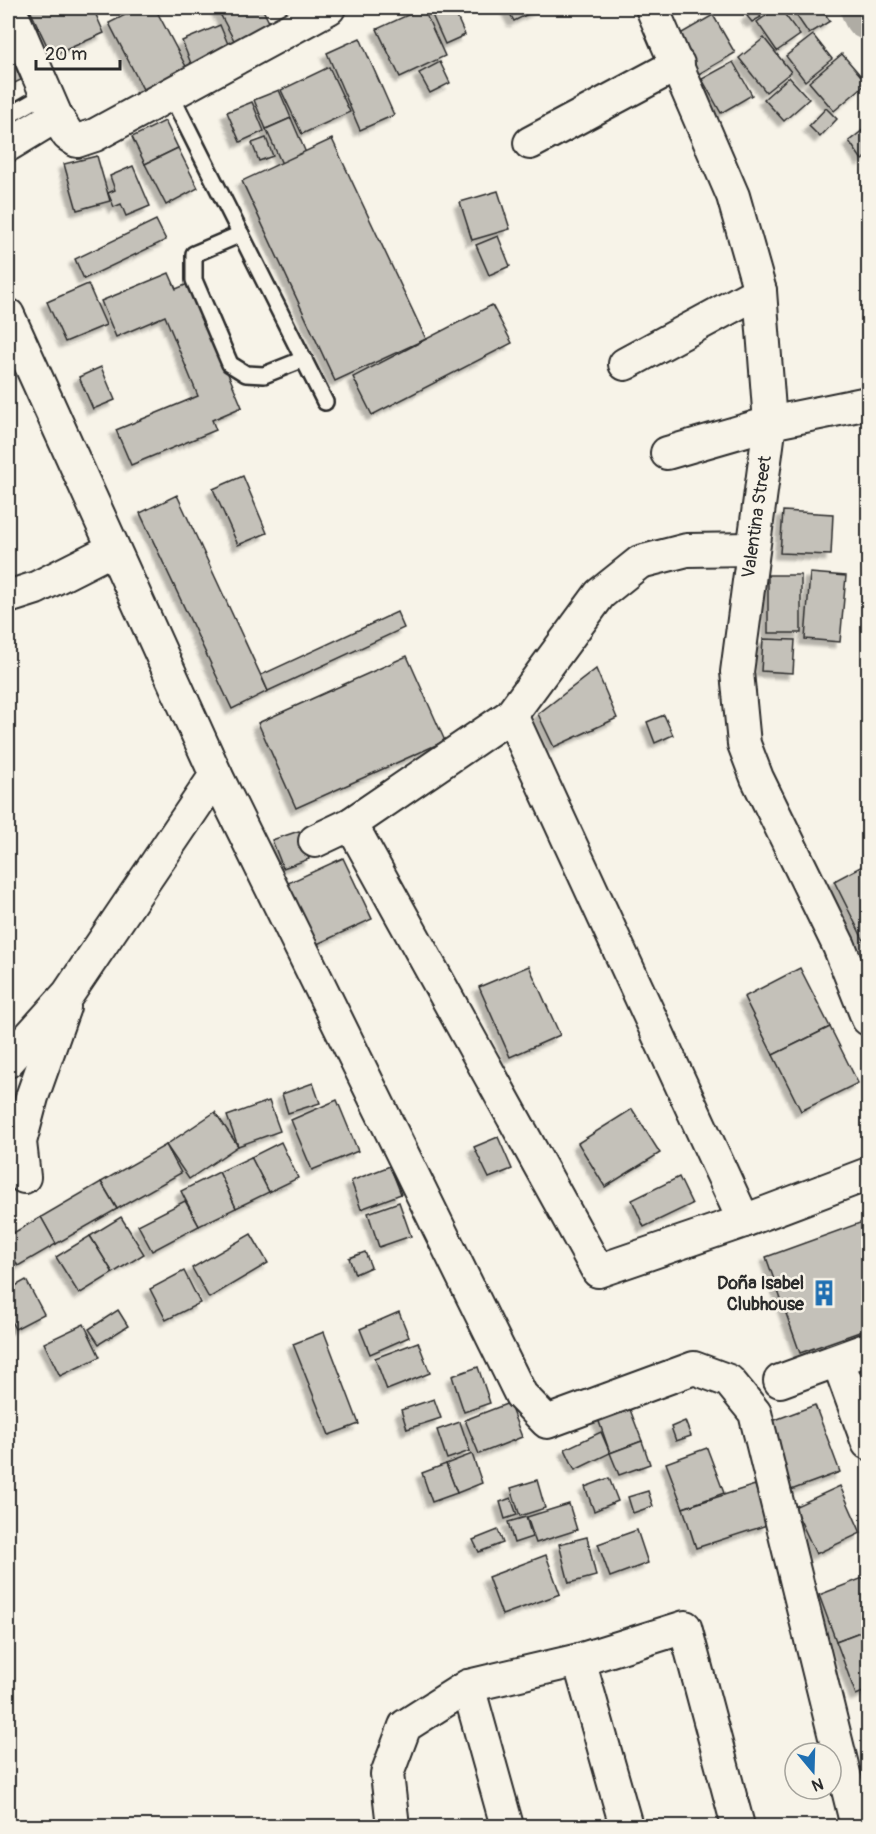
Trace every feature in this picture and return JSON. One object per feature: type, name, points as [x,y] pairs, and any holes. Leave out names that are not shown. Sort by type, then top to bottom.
[{"type":"street","points":[[9,8],[51,105],[68,135],[77,141],[94,135],[329,8]]},
{"type":"street","name":"Valentina Street","points":[[652,8],[734,196],[760,291],[770,423],[737,672],[744,744],[757,778],[839,946],[868,1018]]},
{"type":"street","points":[[530,143],[678,64]]},
{"type":"street","points":[[8,145],[51,105]]},
{"type":"street","points":[[625,364],[760,291]]},
{"type":"street","points":[[8,315],[216,775],[521,1395],[548,1422],[694,1368],[729,1380],[755,1413],[857,1827]]},
{"type":"street","points":[[667,453],[770,423],[868,403]]},
{"type":"street","points":[[8,597],[36,588],[113,549]]},
{"type":"street","points":[[315,841],[351,824],[511,715],[600,594],[640,562],[687,550],[752,549]]},
{"type":"street","points":[[511,715],[744,1221]]},
{"type":"street","points":[[8,1061],[68,994],[216,775]]},
{"type":"street","points":[[351,824],[598,1271],[744,1221],[868,1174]]},
{"type":"street","points":[[24,1177],[20,1142],[32,1097],[68,994]]},
{"type":"street","points":[[780,1380],[868,1349]]},
{"type":"street","points":[[838,1361],[868,1443]]},
{"type":"street","points":[[393,1827],[387,1774],[405,1726],[468,1686],[579,1659],[685,1627],[738,1827]]},
{"type":"street","points":[[579,1659],[626,1827]]},
{"type":"street","points":[[468,1686],[507,1827]]},
{"type":"lane","points":[[170,93],[325,402]]},
{"type":"lane","points":[[8,116],[51,105]]},
{"type":"lane","points":[[241,234],[194,254],[194,280],[230,364],[246,374],[264,375],[304,359]]},
{"type":"building","points":[[29,8],[93,8],[104,33],[52,56]]},
{"type":"building","points":[[139,8],[155,8],[191,76],[147,97],[109,23]]},
{"type":"building","points":[[217,8],[262,8],[271,26],[236,44]]},
{"type":"building","points":[[423,8],[445,56],[400,77],[377,29]]},
{"type":"building","points":[[429,8],[453,8],[465,35],[445,44]]},
{"type":"building","points":[[507,8],[540,8],[514,21]]},
{"type":"building","points":[[780,8],[800,35],[777,51],[757,22]]},
{"type":"building","points":[[800,8],[821,8],[830,21],[809,34],[794,12]]},
{"type":"building","points":[[756,10],[761,17],[752,22],[747,16]]},
{"type":"building","points":[[713,15],[735,53],[697,75],[675,37]]},
{"type":"building","points":[[220,25],[233,56],[194,71],[182,41]]},
{"type":"building","points":[[813,35],[832,59],[805,81],[786,56]]},
{"type":"building","points":[[360,38],[394,115],[360,130],[327,53]]},
{"type":"building","points":[[764,38],[791,72],[766,92],[739,58]]},
{"type":"building","points":[[842,54],[867,83],[834,111],[809,82]]},
{"type":"building","points":[[11,57],[21,80],[8,86],[8,59]]},
{"type":"building","points":[[440,62],[450,83],[430,93],[419,73]]},
{"type":"building","points":[[733,62],[752,95],[721,113],[702,79]]},
{"type":"building","points":[[329,67],[350,112],[302,134],[281,90]]},
{"type":"building","points":[[789,77],[809,99],[784,121],[764,99]]},
{"type":"building","points":[[279,90],[291,118],[266,129],[254,100]]},
{"type":"building","points":[[252,102],[264,131],[240,142],[227,112]]},
{"type":"building","points":[[826,108],[837,119],[820,137],[809,126]]},
{"type":"building","points":[[291,118],[306,153],[282,164],[266,129]]},
{"type":"building","points":[[165,121],[178,148],[145,164],[132,137]]},
{"type":"building","points":[[868,126],[868,156],[862,160],[849,141]]},
{"type":"building","points":[[266,138],[273,156],[259,161],[252,143]]},
{"type":"building","points":[[332,139],[426,339],[335,381],[242,181]]},
{"type":"building","points":[[178,148],[198,188],[166,205],[145,164]]},
{"type":"building","points":[[97,156],[110,201],[77,210],[64,164]]},
{"type":"building","points":[[133,166],[150,206],[126,216],[121,204],[114,207],[108,193],[115,190],[110,176]]},
{"type":"building","points":[[498,191],[510,229],[472,240],[460,202]]},
{"type":"building","points":[[156,220],[166,240],[84,279],[75,259]]},
{"type":"building","points":[[498,236],[510,266],[489,275],[476,245]]},
{"type":"building","points":[[169,273],[176,289],[190,283],[242,407],[212,420],[216,430],[131,465],[116,430],[198,396],[165,316],[116,337],[101,301]]},
{"type":"building","points":[[88,284],[106,325],[65,342],[47,302]]},
{"type":"building","points":[[492,305],[512,343],[372,415],[353,377]]},
{"type":"building","points":[[101,367],[115,400],[93,409],[79,377]]},
{"type":"building","points":[[243,476],[267,533],[238,545],[213,489]]},
{"type":"building","points":[[177,495],[268,691],[232,709],[140,513]]},
{"type":"building","points":[[783,511],[833,514],[831,555],[780,553]]},
{"type":"building","points":[[810,573],[846,576],[840,642],[805,639]]},
{"type":"building","points":[[768,575],[801,575],[801,633],[768,633]]},
{"type":"building","points":[[397,612],[404,628],[268,691],[261,675]]},
{"type":"building","points":[[763,639],[795,640],[793,673],[761,671]]},
{"type":"building","points":[[407,656],[445,741],[296,808],[258,723]]},
{"type":"building","points":[[596,669],[617,718],[554,747],[538,714]]},
{"type":"building","points":[[664,715],[673,735],[655,743],[647,722]]},
{"type":"building","points":[[299,831],[309,859],[283,868],[272,840]]},
{"type":"building","points":[[343,858],[372,919],[315,945],[286,884]]},
{"type":"building","points":[[868,863],[868,941],[865,943],[834,881]]},
{"type":"building","points":[[529,966],[560,1035],[510,1057],[479,987]]},
{"type":"building","points":[[800,968],[830,1027],[773,1055],[744,997]]},
{"type":"building","points":[[830,1027],[858,1083],[801,1111],[773,1055]]},
{"type":"building","points":[[313,1083],[320,1103],[288,1113],[282,1094]]},
{"type":"building","points":[[337,1100],[358,1151],[312,1170],[291,1120]]},
{"type":"building","points":[[269,1101],[280,1131],[238,1146],[227,1116]]},
{"type":"building","points":[[632,1109],[660,1153],[605,1187],[578,1143]]},
{"type":"building","points":[[215,1112],[238,1146],[189,1179],[166,1145]]},
{"type":"building","points":[[498,1137],[512,1169],[489,1178],[474,1147]]},
{"type":"building","points":[[281,1142],[298,1178],[269,1192],[251,1157]]},
{"type":"building","points":[[166,1145],[181,1173],[117,1209],[101,1182]]},
{"type":"building","points":[[251,1157],[269,1192],[236,1208],[219,1172]]},
{"type":"building","points":[[390,1166],[401,1194],[361,1209],[351,1181]]},
{"type":"building","points":[[219,1172],[236,1208],[199,1226],[181,1191]]},
{"type":"building","points":[[679,1177],[692,1204],[644,1227],[632,1200]]},
{"type":"building","points":[[101,1182],[117,1209],[56,1244],[41,1217]]},
{"type":"building","points":[[185,1201],[199,1226],[152,1251],[138,1225]]},
{"type":"building","points":[[399,1202],[411,1236],[379,1247],[368,1213]]},
{"type":"building","points":[[41,1217],[56,1244],[18,1266],[8,1248],[8,1236]]},
{"type":"building","points":[[121,1217],[144,1254],[113,1273],[90,1236]]},
{"type":"building","name":"Doña Isabel Clubhouse","points":[[868,1220],[868,1329],[800,1353],[766,1257]]},
{"type":"building","points":[[251,1234],[268,1263],[209,1298],[192,1268]]},
{"type":"building","points":[[90,1236],[113,1273],[79,1294],[56,1257]]},
{"type":"building","points":[[365,1252],[371,1267],[355,1274],[349,1258]]},
{"type":"building","points":[[184,1271],[200,1303],[166,1320],[150,1289]]},
{"type":"building","points":[[26,1280],[44,1314],[15,1329],[8,1315],[8,1290]]},
{"type":"building","points":[[118,1310],[128,1326],[99,1344],[89,1329]]},
{"type":"building","points":[[399,1312],[409,1337],[370,1354],[360,1329]]},
{"type":"building","points":[[84,1324],[100,1357],[60,1376],[44,1343]]},
{"type":"building","points":[[324,1332],[359,1424],[329,1435],[293,1344]]},
{"type":"building","points":[[418,1342],[430,1373],[387,1390],[375,1358]]},
{"type":"building","points":[[478,1367],[490,1403],[464,1412],[452,1376]]},
{"type":"building","points":[[434,1399],[441,1418],[407,1429],[401,1410]]},
{"type":"building","points":[[626,1399],[642,1441],[610,1453],[595,1410]]},
{"type":"building","points":[[509,1403],[522,1437],[479,1454],[465,1420]]},
{"type":"building","points":[[815,1405],[840,1472],[791,1490],[767,1423]]},
{"type":"building","points":[[685,1421],[691,1436],[676,1441],[671,1427]]},
{"type":"building","points":[[460,1422],[470,1451],[447,1459],[437,1430]]},
{"type":"building","points":[[601,1432],[610,1453],[575,1470],[565,1449]]},
{"type":"building","points":[[642,1441],[650,1464],[619,1475],[610,1453]]},
{"type":"building","points":[[707,1448],[724,1493],[683,1508],[666,1463]]},
{"type":"building","points":[[472,1454],[482,1483],[457,1493],[446,1464]]},
{"type":"building","points":[[446,1464],[457,1493],[432,1502],[422,1473]]},
{"type":"building","points":[[609,1478],[618,1501],[594,1511],[585,1487]]},
{"type":"building","points":[[537,1480],[545,1508],[520,1516],[511,1488]]},
{"type":"building","points":[[755,1485],[767,1525],[696,1548],[683,1508]]},
{"type":"building","points":[[840,1486],[861,1533],[816,1554],[794,1507]]},
{"type":"building","points":[[648,1491],[653,1506],[633,1513],[628,1497]]},
{"type":"building","points":[[511,1498],[517,1515],[505,1519],[500,1502]]},
{"type":"building","points":[[569,1504],[577,1530],[536,1543],[527,1517]]},
{"type":"building","points":[[526,1517],[532,1537],[514,1543],[508,1522]]},
{"type":"building","points":[[498,1530],[503,1543],[479,1552],[473,1540]]},
{"type":"building","points":[[637,1530],[648,1563],[610,1577],[598,1544]]},
{"type":"building","points":[[587,1537],[596,1576],[569,1583],[559,1544]]},
{"type":"building","points":[[546,1555],[560,1594],[502,1615],[488,1577]]},
{"type":"building","points":[[868,1576],[868,1629],[836,1641],[819,1595]]},
{"type":"building","points":[[868,1629],[868,1690],[856,1695],[836,1641]]},
{"type":"waterway","points":[[865,8],[868,15]]},
{"type":"place","name":"Doña Isabel Clubhouse","points":[[824,1293]]}]
